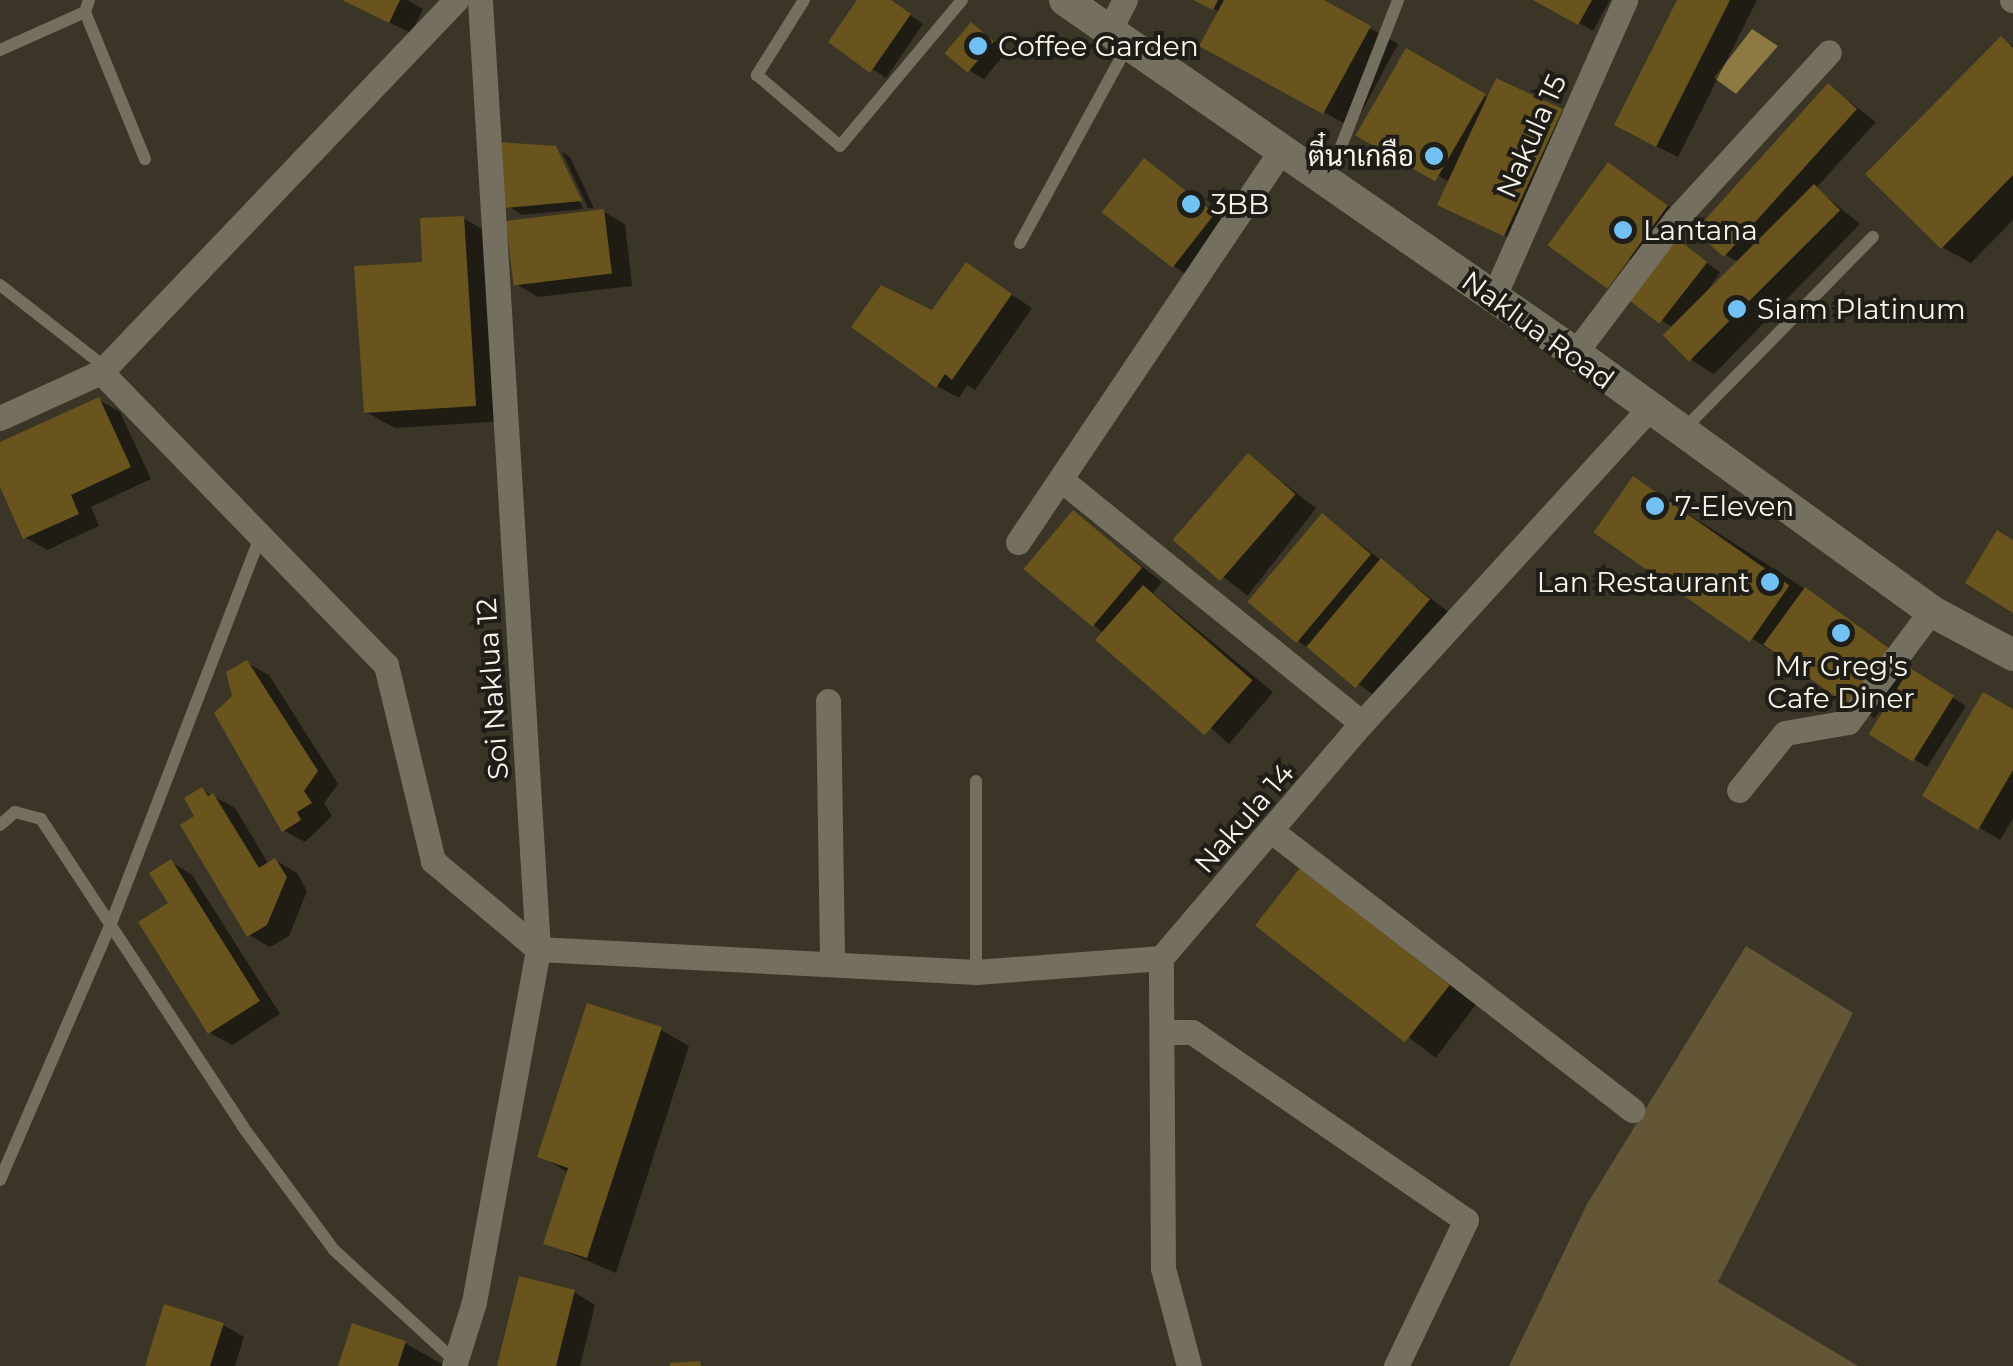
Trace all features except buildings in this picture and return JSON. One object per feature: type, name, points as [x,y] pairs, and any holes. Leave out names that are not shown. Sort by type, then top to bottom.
[{"type":"street","points":[[0,418],[103,370],[456,0]]},
{"type":"street","name":"Soi Naklua 12","points":[[454,1364],[474,1302],[538,949],[480,0]]},
{"type":"street","name":"Naklua Road","points":[[1065,0],[1494,296],[1647,411],[1931,611],[2012,653]]},
{"type":"street","points":[[1119,38],[1126,0]]},
{"type":"street","name":"Nakula 15","points":[[1494,296],[1626,0]]},
{"type":"street","points":[[1575,354],[1676,220],[1829,52]]},
{"type":"street","points":[[1018,542],[1064,482],[1282,151]]},
{"type":"street","points":[[103,370],[259,539],[386,666],[433,861],[538,949],[976,972],[1161,958],[1163,1268],[1189,1366]]},
{"type":"street","name":"Nakula 14","points":[[1161,958],[1274,833],[1362,723],[1647,411]]},
{"type":"street","points":[[1064,482],[1362,723]]},
{"type":"street","points":[[1739,790],[1785,733],[1848,722],[1931,611]]},
{"type":"street","points":[[828,701],[832,964]]},
{"type":"street","points":[[1274,833],[1633,1110]]},
{"type":"street","points":[[1164,1032],[1192,1032],[1466,1220],[1396,1366]]},
{"type":"lane","points":[[804,0],[756,75],[840,146],[962,0]]},
{"type":"lane","points":[[1328,182],[1398,0]]},
{"type":"lane","points":[[0,50],[87,6],[145,159]]},
{"type":"lane","points":[[1020,243],[1119,38]]},
{"type":"lane","points":[[1680,434],[1873,237]]},
{"type":"lane","points":[[0,284],[103,370]]},
{"type":"lane","points":[[0,1180],[110,926],[259,539]]},
{"type":"lane","points":[[976,781],[976,972]]},
{"type":"lane","points":[[0,825],[15,812],[41,819],[243,1126],[334,1250],[454,1364]]},
{"type":"shaded area","points":[[1752,29],[1778,46],[1736,94],[1714,78]]},
{"type":"shaded area","points":[[1746,946],[1853,1013],[1718,1282],[1858,1366],[1509,1366],[1587,1204]]},
{"type":"place","name":"Coffee Garden","points":[[978,46]]},
{"type":"place","name":"ตี๋นาเกลือ","points":[[1434,156]]},
{"type":"place","name":"3BB","points":[[1191,204]]},
{"type":"place","name":"Lantana","points":[[1623,230]]},
{"type":"place","name":"Siam Platinum","points":[[1737,309]]},
{"type":"place","name":"7-Eleven","points":[[1655,506]]},
{"type":"place","name":"Lan Restaurant","points":[[1770,582]]},
{"type":"place","name":"Mr Greg's Cafe Diner","points":[[1841,633]]}]
